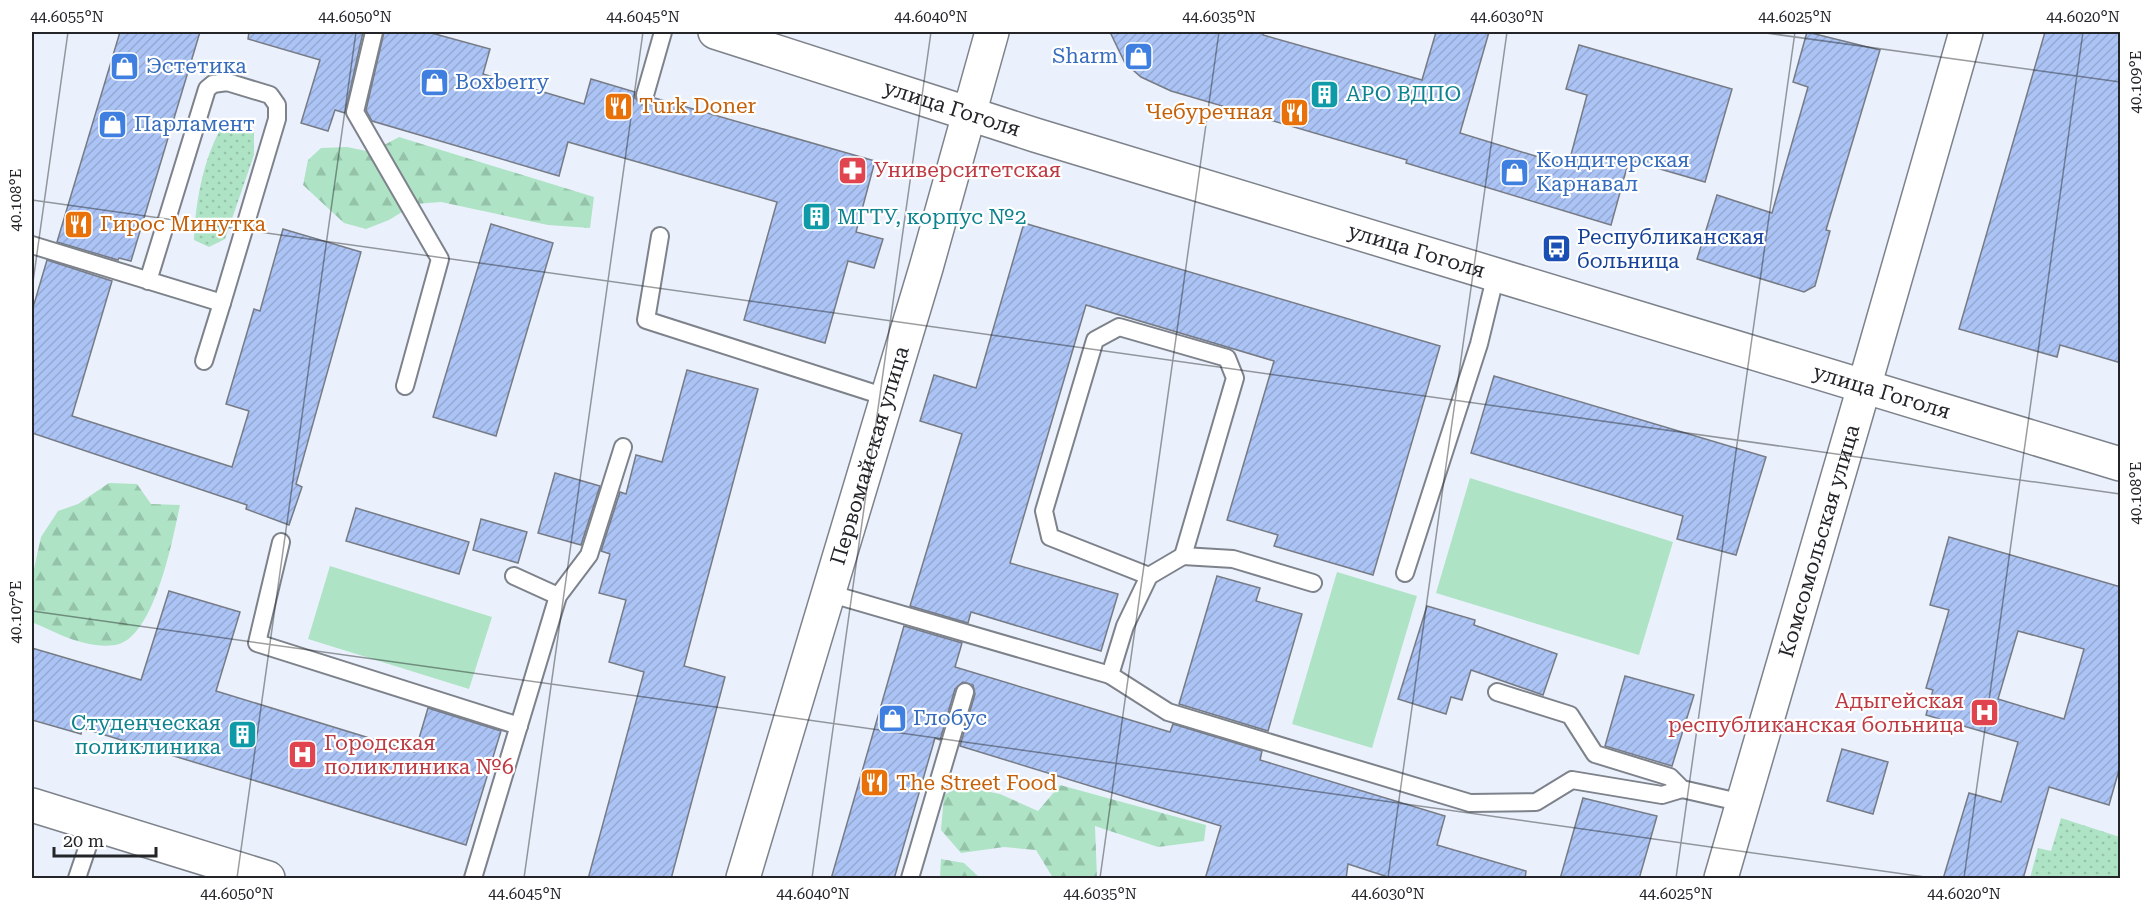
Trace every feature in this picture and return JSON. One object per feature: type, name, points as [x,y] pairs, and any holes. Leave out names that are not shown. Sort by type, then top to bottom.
[{"type":"street","name":"улица Гоголя","points":[[715,32],[969,114],[2121,464]]},
{"type":"street","name":"Первомайская улица","points":[[743,879],[992,32]]},
{"type":"street","name":"Комсомольская улица","points":[[1721,879],[1966,32]]},
{"type":"street","points":[[32,805],[268,879]]},
{"type":"lane","points":[[374,32],[355,112],[440,259],[405,386]]},
{"type":"lane","points":[[645,95],[663,32]]},
{"type":"lane","points":[[148,281],[207,89],[213,84],[227,82],[270,95],[277,105],[277,119],[204,361]]},
{"type":"lane","points":[[660,236],[646,320],[886,397]]},
{"type":"lane","points":[[32,245],[222,303]]},
{"type":"lane","points":[[1405,573],[1479,344],[1496,274]]},
{"type":"lane","points":[[1149,576],[1050,537],[1044,511],[1095,340],[1119,327],[1227,358],[1235,378],[1183,556]]},
{"type":"lane","points":[[473,879],[558,596],[589,555],[622,447]]},
{"type":"lane","points":[[281,542],[257,643],[519,726]]},
{"type":"lane","points":[[1110,675],[1125,626],[1149,576],[1183,556],[1233,559],[1313,583]]},
{"type":"lane","points":[[514,576],[558,596]]},
{"type":"lane","points":[[828,593],[1110,675],[1168,712],[1470,802],[1536,802],[1572,780],[1662,795],[1682,789],[1743,803]]},
{"type":"lane","points":[[910,879],[965,692]]},
{"type":"lane","points":[[1497,692],[1570,715],[1595,754],[1670,777],[1682,789]]},
{"type":"lane","points":[[77,879],[95,825]]},
{"type":"green space","points":[[224,123],[254,131],[254,155],[225,239],[209,247],[194,240],[196,210],[206,164]]},
{"type":"green space","points":[[399,137],[594,197],[590,228],[548,225],[441,202],[415,204],[389,220],[366,229],[344,223],[303,185],[308,160],[321,148],[347,147],[371,152]]},
{"type":"green space","points":[[1470,478],[1673,542],[1639,655],[1436,593]]},
{"type":"green space","points":[[109,483],[137,484],[151,504],[180,505],[160,586],[141,626],[129,639],[115,645],[104,646],[72,639],[32,622],[32,578],[41,537],[58,511],[78,504]]},
{"type":"green space","points":[[330,566],[492,617],[469,689],[308,639]]},
{"type":"green space","points":[[1337,572],[1417,596],[1372,748],[1292,724]]},
{"type":"green space","points":[[1060,785],[1206,825],[1204,841],[1158,847],[1095,826],[1097,878],[1053,878],[1036,850],[1004,847],[961,853],[941,830],[944,795],[960,786],[1000,794],[1038,811]]},
{"type":"green space","points":[[2061,818],[2120,837],[2120,878],[2030,878],[2038,848],[2051,851]]},
{"type":"green space","points":[[941,859],[964,863],[980,878],[940,878]]},
{"type":"building","points":[[120,32],[200,32],[131,261],[119,258],[118,260],[57,242]]},
{"type":"building","points":[[249,32],[363,32],[345,113],[335,110],[328,131],[301,123],[320,60],[248,39]]},
{"type":"building","points":[[384,32],[428,32],[490,49],[483,74],[584,104],[591,79],[635,92],[635,98],[642,105],[648,105],[655,98],[875,161],[856,232],[883,239],[874,268],[848,261],[825,343],[744,320],[777,202],[568,142],[559,176],[372,121],[366,110]]},
{"type":"building","points":[[1110,32],[1263,32],[1263,35],[1422,80],[1436,32],[1489,32],[1460,133],[1568,166],[1587,95],[1566,89],[1579,45],[1732,89],[1705,182],[1629,160],[1611,225],[1406,163],[1407,160],[1171,91],[1141,77],[1125,63]]},
{"type":"building","points":[[1807,32],[1880,50],[1826,230],[1830,231],[1815,286],[1804,292],[1697,259],[1717,195],[1772,213],[1808,87],[1793,82]]},
{"type":"building","points":[[2045,32],[2121,32],[2121,363],[2060,345],[2057,357],[1959,329]]},
{"type":"building","points":[[1024,223],[1440,346],[1373,575],[1274,546],[1278,535],[1227,520],[1274,361],[1086,305],[1010,563],[1118,594],[1101,651],[971,612],[968,623],[910,606],[962,434],[920,421],[934,375],[976,388]]},
{"type":"building","points":[[491,224],[553,243],[496,436],[433,417]]},
{"type":"building","points":[[283,229],[361,252],[296,484],[302,487],[289,525],[246,509],[247,505],[32,433],[32,311],[47,260],[112,281],[72,416],[232,467],[249,411],[226,404],[254,309],[260,311]]},
{"type":"building","points":[[687,370],[758,389],[684,666],[725,677],[671,879],[588,879],[644,672],[609,662],[626,600],[599,593],[610,554],[601,551],[620,492],[626,494],[636,455],[662,462]]},
{"type":"building","points":[[1494,376],[1766,457],[1736,555],[1677,539],[1683,516],[1471,453]]},
{"type":"building","points":[[555,473],[600,486],[581,545],[538,533]]},
{"type":"building","points":[[356,508],[469,542],[459,574],[346,541]]},
{"type":"building","points":[[481,519],[527,532],[518,563],[473,550]]},
{"type":"building","points":[[1949,537],[2121,587],[2121,763],[2109,805],[2049,787],[2023,879],[1943,879],[1969,793],[2001,802],[2018,742],[1926,715],[1933,690],[1926,688],[1949,610],[1930,605]],"holes":[[[2018,631],[2084,649],[2064,719],[1998,699]]]},
{"type":"building","points":[[1217,576],[1260,588],[1256,601],[1302,614],[1268,731],[1179,704]]},
{"type":"building","name":"Студенческая поликлиника","points":[[169,591],[240,612],[216,691],[415,752],[428,708],[501,731],[466,845],[82,728],[81,734],[32,720],[32,648],[141,680]]},
{"type":"building","points":[[1427,606],[1475,620],[1474,625],[1557,654],[1543,695],[1471,670],[1462,700],[1451,697],[1446,714],[1398,699]]},
{"type":"building","points":[[904,626],[962,643],[955,667],[1170,732],[1173,724],[1262,751],[1260,760],[1445,816],[1437,845],[1526,871],[1525,879],[1394,879],[1348,864],[1346,879],[1205,879],[1221,826],[960,746],[975,694],[973,685],[963,682],[955,689],[940,740],[935,738],[894,879],[831,879]]},
{"type":"building","points":[[1625,676],[1694,695],[1672,766],[1605,746]]},
{"type":"building","points":[[1842,749],[1888,762],[1873,814],[1827,801]]},
{"type":"building","points":[[1583,798],[1657,816],[1639,879],[1560,879]]},
{"type":"place","name":"Sharm","points":[[1139,56]]},
{"type":"place","name":"Эстетика","points":[[125,66]]},
{"type":"place","name":"Boxberry","points":[[434,82]]},
{"type":"place","name":"АРО ВДПО","points":[[1325,94]]},
{"type":"place","name":"Turk Doner","points":[[618,106]]},
{"type":"place","name":"Чебуречная","points":[[1294,112]]},
{"type":"place","name":"Парламент","points":[[113,124]]},
{"type":"place","name":"Университетская","points":[[853,170]]},
{"type":"place","name":"Кондитерская Карнавал","points":[[1515,172]]},
{"type":"place","name":"МГТУ, корпус №2","points":[[816,217]]},
{"type":"place","name":"Гирос Минутка","points":[[79,224]]},
{"type":"place","name":"Республиканская больница","points":[[1556,249]]},
{"type":"place","name":"Адыгейская республиканская больница","points":[[1985,713]]},
{"type":"place","name":"Глобус","points":[[892,718]]},
{"type":"place","name":"Студенческая поликлиника","points":[[242,735]]},
{"type":"place","name":"Городская поликлиника №6","points":[[303,755]]},
{"type":"place","name":"The Street Food","points":[[875,783]]}]
